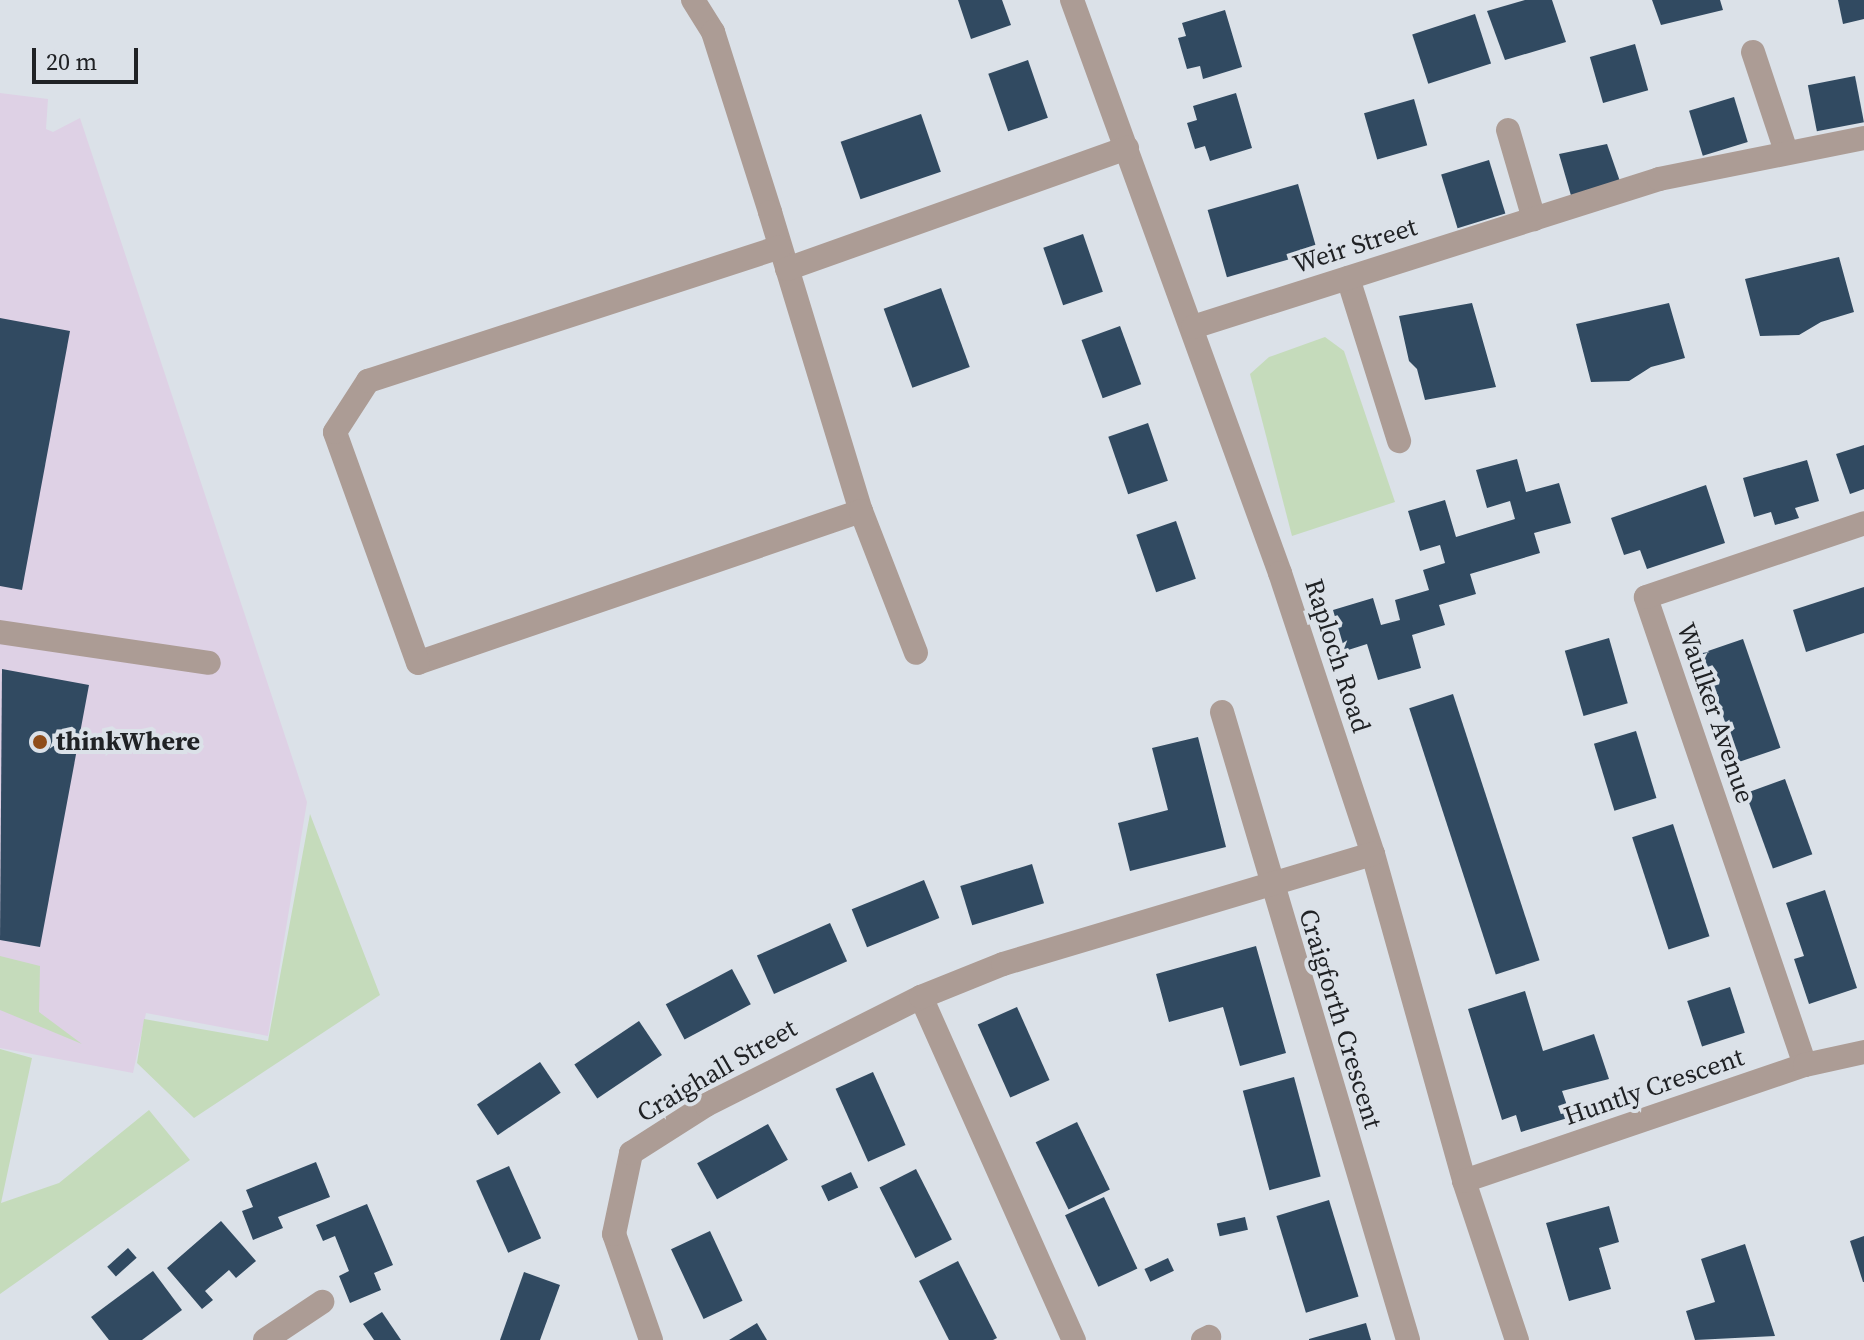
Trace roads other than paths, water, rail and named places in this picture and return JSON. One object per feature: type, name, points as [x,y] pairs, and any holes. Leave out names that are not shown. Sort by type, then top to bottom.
[{"type":"street","points":[[693,0],[713,32],[861,511],[916,653]]},
{"type":"street","name":"Raploch Road","points":[[1072,0],[1193,327],[1373,854],[1464,1181],[1517,1340]]},
{"type":"street","points":[[1753,52],[1786,151]]},
{"type":"street","points":[[1508,130],[1534,219]]},
{"type":"street","name":"Weir Street","points":[[1193,327],[1659,179],[1786,151],[1864,138]]},
{"type":"street","points":[[861,511],[418,663],[335,432],[368,381],[784,258],[1127,148]]},
{"type":"street","points":[[1348,278],[1399,441]]},
{"type":"street","name":"Waulker Avenue","points":[[1805,1065],[1646,597],[1864,523]]},
{"type":"street","points":[[0,632],[209,663]]},
{"type":"street","name":"Craigforth Crescent","points":[[1222,712],[1270,885],[1408,1340]]},
{"type":"street","name":"Craighall Street","points":[[651,1340],[614,1234],[631,1153],[706,1105],[921,997],[1003,964],[1373,854]]},
{"type":"street","points":[[921,997],[1073,1339]]},
{"type":"street","name":"Huntly Crescent","points":[[1464,1181],[1805,1065],[1864,1052]]},
{"type":"street","points":[[265,1340],[322,1302]]},
{"type":"place","name":"thinkWhere","points":[[40,742]]}]
